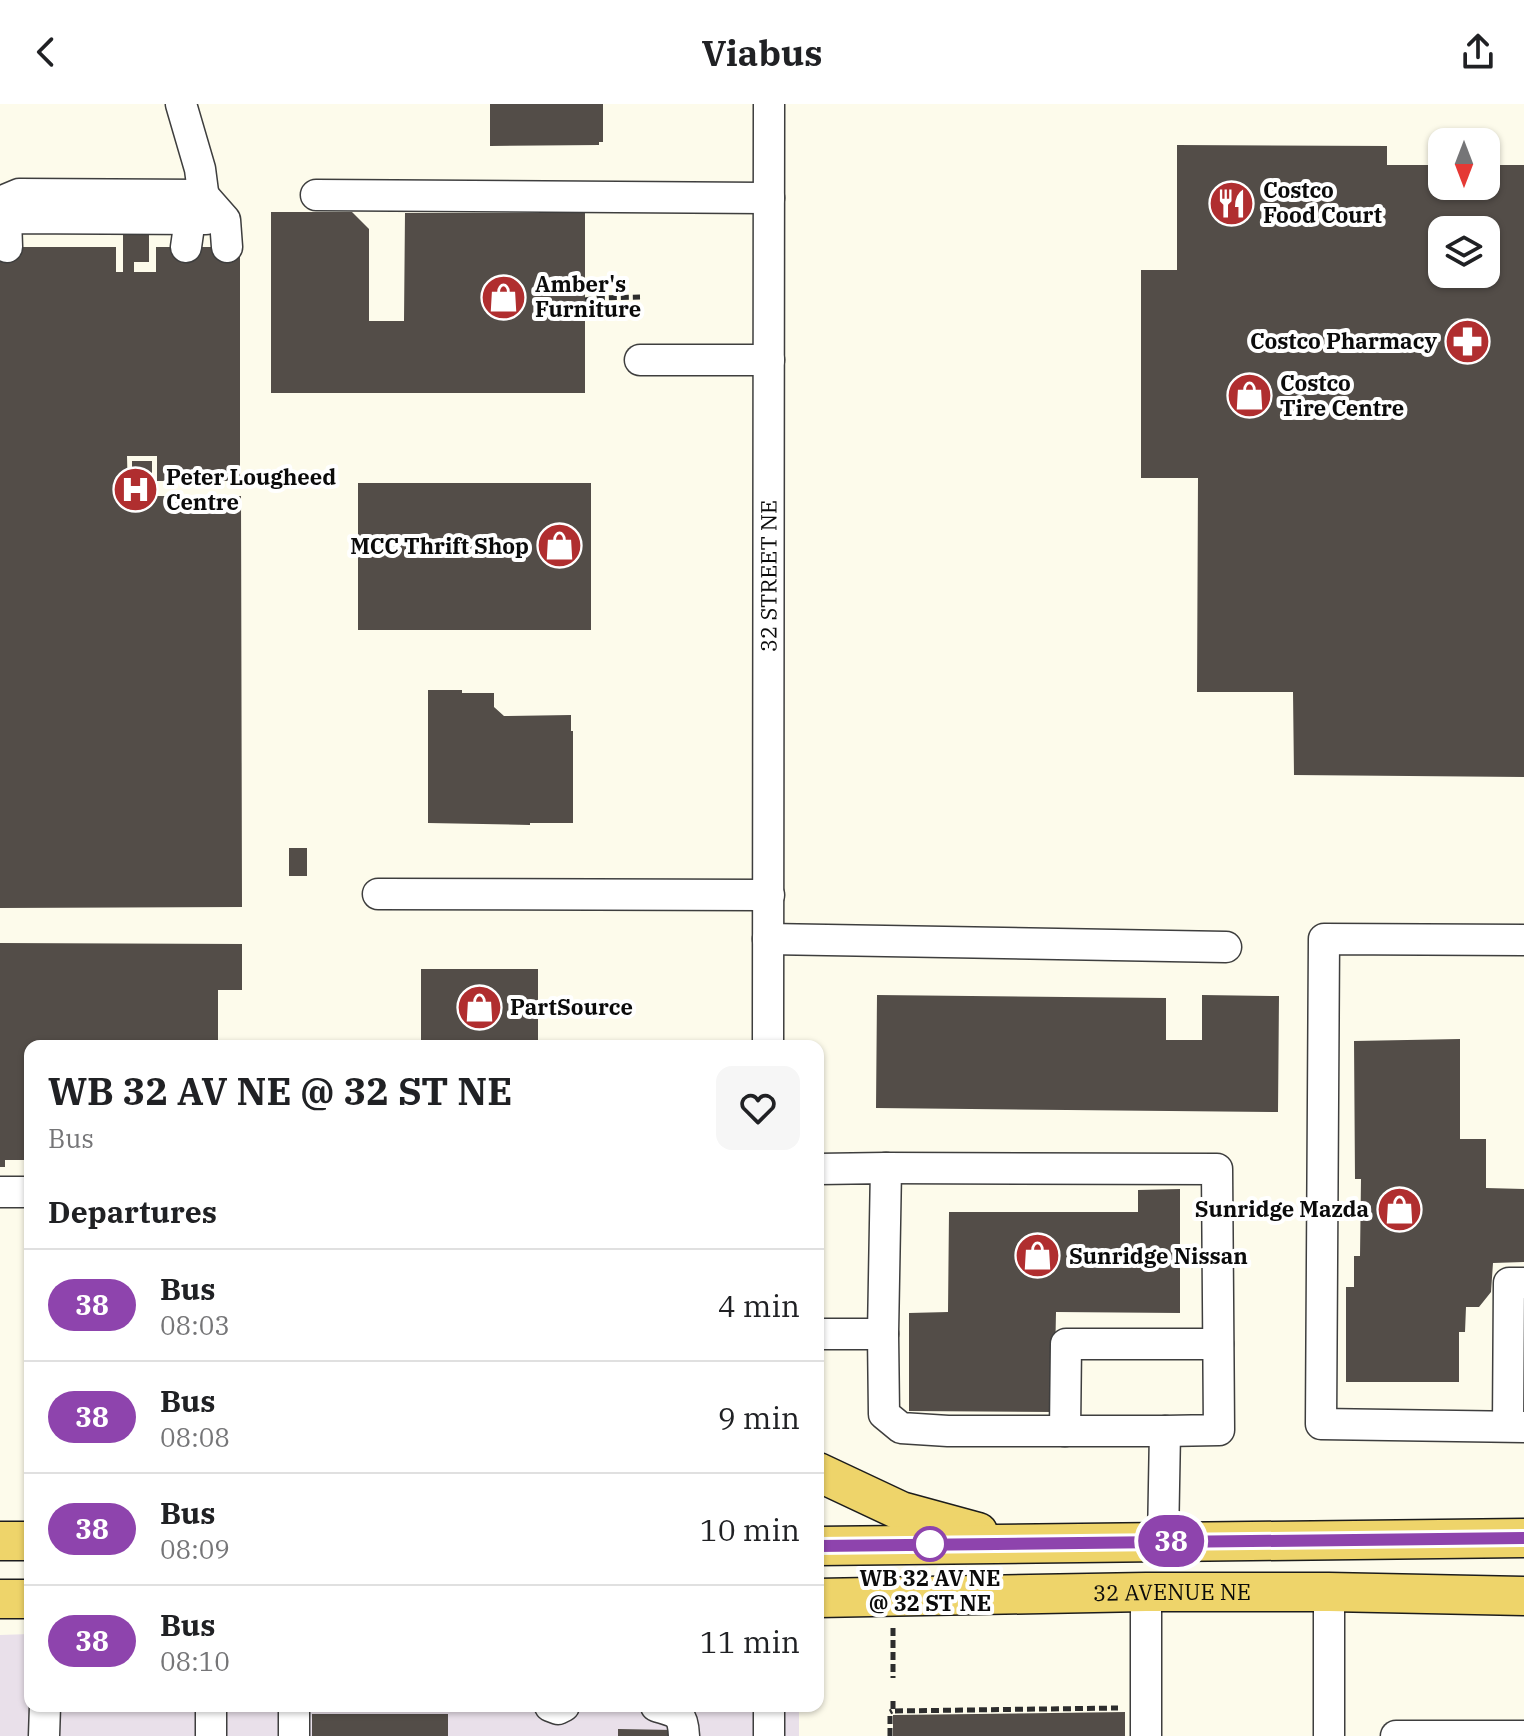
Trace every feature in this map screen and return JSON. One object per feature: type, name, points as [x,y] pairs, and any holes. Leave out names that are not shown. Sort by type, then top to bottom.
[{"type":"main road","points":[[824,1476],[901,1511],[1020,1543]]},
{"type":"main road","points":[[824,1546],[1524,1538]]},
{"type":"main road","points":[[0,1541],[24,1541]]},
{"type":"main road","name":"32 AVENUE NE","points":[[824,1598],[1146,1592],[1524,1596]]},
{"type":"main road","points":[[0,1599],[24,1599]]},
{"type":"street","points":[[181,104],[200,169],[203,229]]},
{"type":"street","name":"32 STREET NE","points":[[768,1040],[769,104]]},
{"type":"street","points":[[0,202],[19,194],[203,229]]},
{"type":"street","points":[[316,195],[769,198]]},
{"type":"street","points":[[7,247],[6,218],[203,229]]},
{"type":"street","points":[[640,360],[769,360]]},
{"type":"street","points":[[378,894],[769,895]]},
{"type":"street","points":[[768,939],[1226,947]]},
{"type":"street","points":[[1524,940],[1324,939],[1321,1424],[1516,1427],[1509,1283],[1524,1283]]},
{"type":"street","points":[[824,1169],[886,1168],[1217,1169],[1219,1430],[948,1431],[901,1428],[884,1414],[886,1168]]},
{"type":"street","points":[[0,1192],[24,1192]]},
{"type":"street","points":[[824,1334],[883,1334]]},
{"type":"street","points":[[1065,1431],[1066,1344],[1218,1344]]},
{"type":"street","points":[[1163,1541],[1165,1431]]},
{"type":"street","points":[[1146,1592],[1146,1736]]},
{"type":"street","points":[[1329,1592],[1329,1736]]},
{"type":"street","points":[[44,1736],[45,1712]]},
{"type":"street","points":[[211,1712],[211,1736]]},
{"type":"street","points":[[294,1712],[294,1736]]},
{"type":"street","points":[[676,1712],[683,1722],[684,1736]]},
{"type":"street","points":[[769,1712],[769,1736]]},
{"type":"street","points":[[1396,1736],[1524,1736]]},
{"type":"path","points":[[585,300],[640,297]]},
{"type":"path","points":[[893,1619],[893,1678]]},
{"type":"path","points":[[890,1736],[893,1701]]},
{"type":"path","points":[[892,1716],[1128,1708]]},
{"type":"shaded area","points":[[24,1634],[24,1712],[799,1712],[799,1736],[0,1736],[0,1635]]},
{"type":"building","points":[[490,104],[603,104],[603,142],[599,145],[490,146]]},
{"type":"building","points":[[1177,145],[1387,146],[1387,165],[1428,165],[1428,200],[1500,200],[1500,165],[1524,165],[1524,777],[1294,775],[1293,692],[1197,692],[1198,478],[1141,478],[1141,270],[1177,270]]},
{"type":"building","points":[[271,212],[352,212],[369,229],[369,321],[404,321],[405,213],[585,213],[585,393],[271,393]]},
{"type":"building","name":"Peter Lougheed Centre","points":[[123,233],[149,233],[149,262],[134,262],[134,272],[156,272],[156,247],[240,247],[240,481],[157,481],[157,456],[127,456],[128,497],[132,497],[132,461],[152,461],[152,486],[142,486],[142,496],[241,496],[242,907],[0,908],[0,247],[116,247],[116,272],[123,272]]},
{"type":"building","points":[[358,483],[591,483],[591,630],[358,630]]},
{"type":"building","points":[[428,690],[494,693],[494,707],[504,716],[571,715],[573,823],[428,823]]},
{"type":"building","points":[[289,848],[307,848],[307,876],[289,876]]},
{"type":"building","points":[[0,943],[242,944],[242,990],[218,990],[218,1040],[24,1040],[24,1160],[5,1160],[5,1167],[0,1167]]},
{"type":"building","name":"PartSource","points":[[421,969],[538,969],[538,1040],[421,1040]]},
{"type":"building","points":[[877,995],[1166,998],[1166,1040],[1202,1040],[1202,995],[1279,996],[1278,1112],[876,1108]]},
{"type":"building","points":[[1460,1039],[1460,1139],[1486,1139],[1486,1188],[1524,1189],[1524,1262],[1493,1263],[1491,1292],[1479,1307],[1466,1307],[1465,1332],[1459,1332],[1459,1382],[1346,1382],[1346,1287],[1354,1287],[1354,1256],[1360,1256],[1361,1179],[1355,1179],[1354,1041]]},
{"type":"building","points":[[1180,1189],[1180,1313],[1056,1312],[1054,1412],[909,1411],[909,1313],[948,1312],[949,1212],[1138,1212],[1138,1190]]},
{"type":"building","points":[[1125,1712],[1125,1736],[893,1736],[893,1715]]},
{"type":"building","points":[[312,1714],[448,1714],[448,1736],[312,1736]]},
{"type":"building","points":[[618,1729],[674,1730],[673,1736],[618,1736]]},
{"type":"bus line","name":"38","points":[[824,1546],[1524,1538]]},
{"type":"place","name":"Costco Food Court","points":[[1232,203]]},
{"type":"place","name":"Amber's Furniture","points":[[504,297]]},
{"type":"place","name":"Costco Pharmacy","points":[[1468,341]]},
{"type":"place","name":"Costco Tire Centre","points":[[1249,396]]},
{"type":"place","name":"Peter Lougheed Centre","points":[[135,490]]},
{"type":"place","name":"MCC Thrift Shop","points":[[560,546]]},
{"type":"place","name":"PartSource","points":[[479,1007]]},
{"type":"place","name":"Sunridge Mazda","points":[[1400,1209]]},
{"type":"place","name":"Sunridge Nissan","points":[[1038,1256]]},
{"type":"place","name":"WB 32 AV NE @ 32 ST NE","points":[[930,1544]]}]
